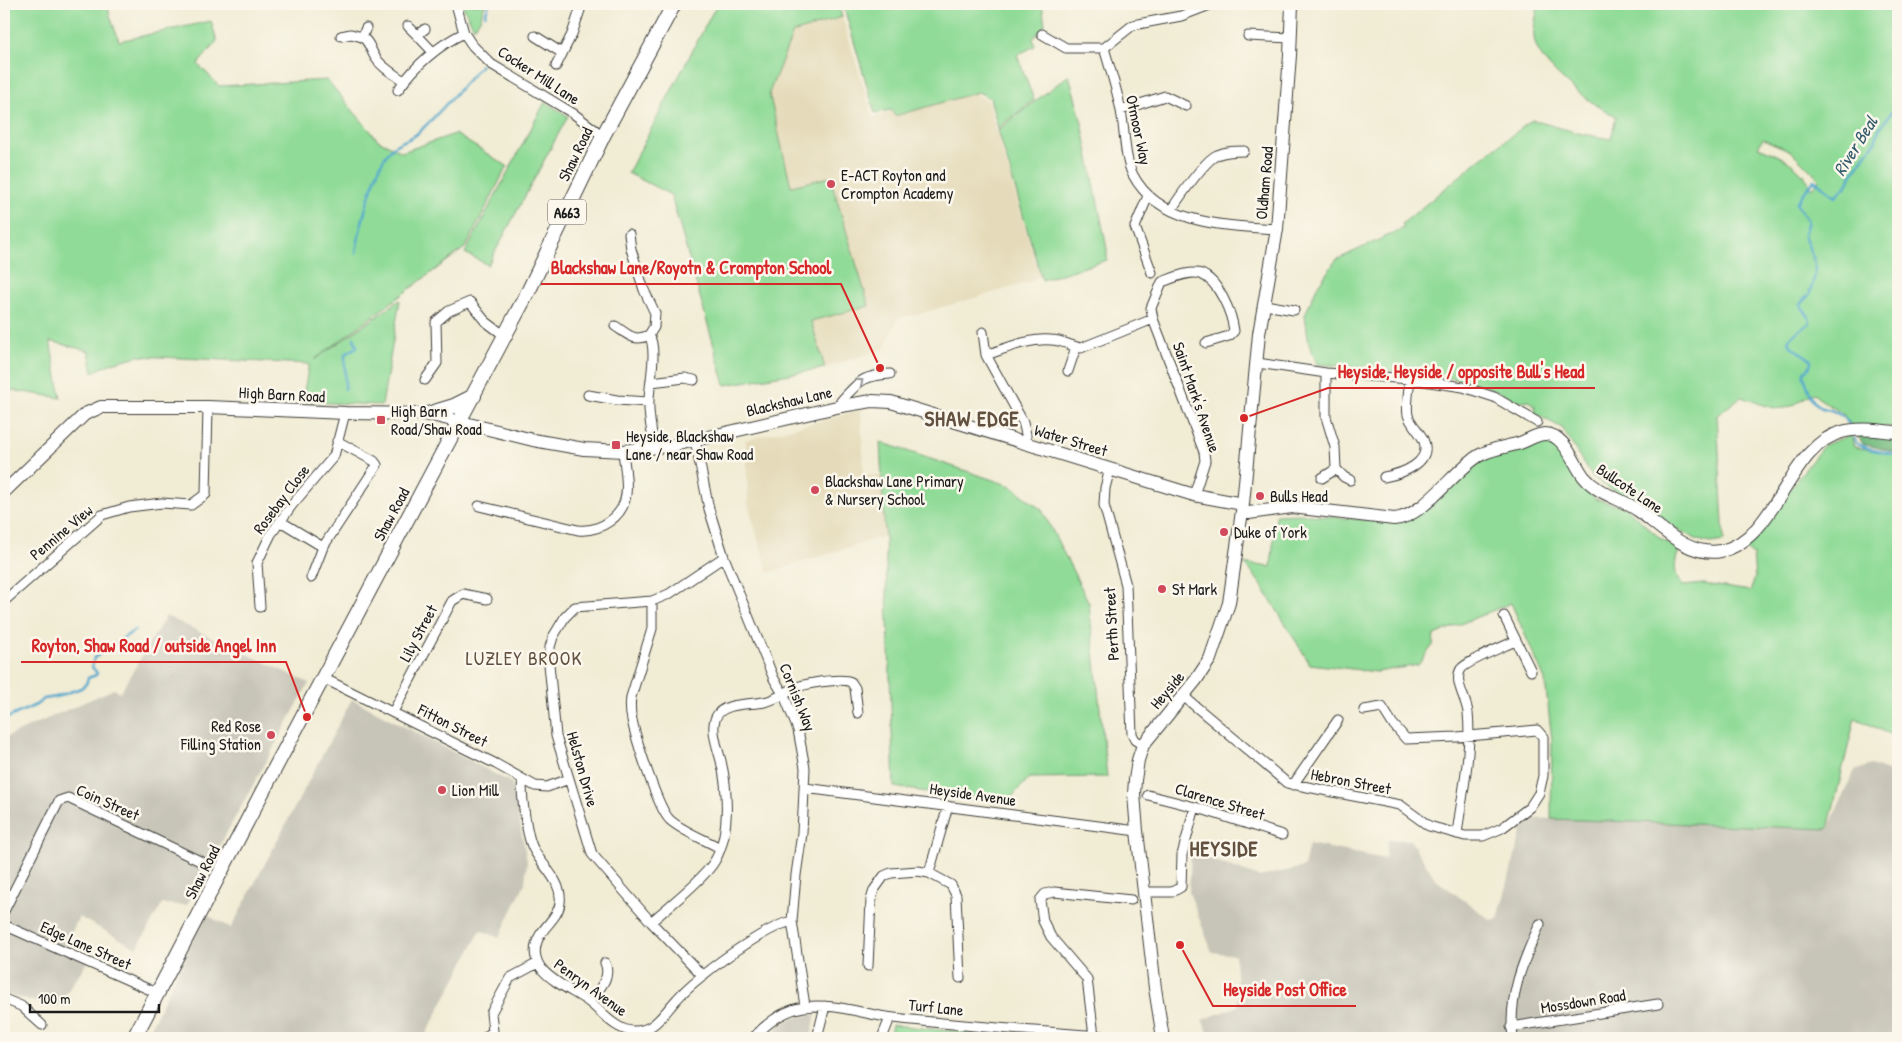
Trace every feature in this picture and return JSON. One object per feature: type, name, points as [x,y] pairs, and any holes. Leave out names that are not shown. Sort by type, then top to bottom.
[{"type":"main road","name":"Shaw Road","points":[[134,1038],[474,396],[529,290],[603,136],[674,4]]},
{"type":"main road","points":[[428,414],[454,406],[474,396]]},
{"type":"street","name":"Cocker Mill Lane","points":[[456,4],[464,33],[472,45],[491,64],[574,114],[603,136]]},
{"type":"street","points":[[556,66],[572,34],[582,4]]},
{"type":"street","points":[[1042,34],[1066,48],[1104,48],[1133,25],[1181,16],[1212,4]]},
{"type":"street","name":"Oldham Road","points":[[1256,362],[1277,229],[1292,4]]},
{"type":"street","points":[[408,26],[421,32],[432,52]]},
{"type":"street","points":[[362,37],[366,28]]},
{"type":"street","points":[[398,90],[432,52],[464,33]]},
{"type":"street","points":[[341,36],[351,34],[368,41],[375,56],[383,66],[404,82]]},
{"type":"street","points":[[534,36],[562,52]]},
{"type":"street","points":[[1248,36],[1291,38]]},
{"type":"street","name":"Otmoor Way","points":[[1104,48],[1121,110],[1132,174],[1148,196],[1171,210],[1200,221],[1277,229]]},
{"type":"street","points":[[1121,110],[1165,96],[1186,106]]},
{"type":"street","points":[[1171,210],[1192,180],[1215,155],[1244,150]]},
{"type":"street","points":[[1148,196],[1134,227],[1152,273]]},
{"type":"street","points":[[615,326],[630,337],[640,338],[648,335],[654,327],[655,313],[644,290],[631,249],[629,234]]},
{"type":"street","name":"Saint Mark's Avenue","points":[[1194,495],[1205,461],[1204,452],[1153,319],[1151,308],[1162,282],[1190,274],[1201,274],[1212,281],[1218,289],[1224,299],[1234,331],[1230,336],[1206,343]]},
{"type":"street","points":[[425,380],[437,363],[436,322],[449,311],[470,302],[485,320],[505,336]]},
{"type":"street","points":[[1264,305],[1294,310]]},
{"type":"street","points":[[986,354],[1028,341],[1041,340],[1052,340],[1078,348],[1153,319]]},
{"type":"street","points":[[983,332],[986,354],[1023,422],[1026,444]]},
{"type":"street","points":[[648,335],[653,344],[652,382],[648,402],[655,449]]},
{"type":"street","points":[[1068,371],[1078,348]]},
{"type":"street","points":[[1256,362],[1326,373],[1445,383],[1480,391],[1509,405],[1537,422]]},
{"type":"street","name":"Heyside","points":[[1163,1038],[1155,988],[1137,832],[1134,794],[1135,780],[1138,760],[1144,745],[1182,695],[1204,670],[1210,659],[1230,603],[1243,508],[1256,362]]},
{"type":"street","points":[[1326,373],[1326,417],[1335,447],[1336,469],[1350,480]]},
{"type":"street","points":[[840,406],[841,401],[864,378],[871,375],[890,374]]},
{"type":"street","points":[[652,382],[685,378],[694,380]]},
{"type":"street","points":[[1384,477],[1398,475],[1409,470],[1418,463],[1425,448],[1424,441],[1408,415],[1410,379]]},
{"type":"street","points":[[588,395],[616,400],[648,402]]},
{"type":"street","name":"Blackshaw Lane","points":[[460,420],[533,440],[584,449],[622,451],[655,449],[840,406],[872,401],[891,402]]},
{"type":"street","name":"Water Street","points":[[891,402],[1194,495],[1243,508]]},
{"type":"street","name":"High Barn Road","points":[[4,492],[85,414],[101,407],[208,407],[345,413],[428,414],[460,420]]},
{"type":"street","name":"Pennine View","points":[[4,601],[102,515],[129,507],[162,503],[191,505],[206,494],[208,407]]},
{"type":"street","name":"Rosebay Close","points":[[260,607],[257,563],[270,534],[334,456],[345,413]]},
{"type":"street","name":"Bullcote Lane","points":[[1243,508],[1250,514],[1292,507],[1394,520],[1401,519],[1419,508],[1479,456],[1545,434],[1556,438],[1564,446],[1579,471],[1598,490],[1638,510],[1650,521],[1683,543],[1713,552],[1730,548],[1748,537],[1761,522],[1804,461],[1816,447],[1829,437],[1842,432],[1856,430],[1898,432]]},
{"type":"street","name":"Cornish Way","points":[[695,440],[709,509],[724,556],[798,730],[805,768],[805,788],[792,921],[805,1006]]},
{"type":"street","points":[[311,578],[323,547],[377,465],[374,461],[338,442]]},
{"type":"street","points":[[479,506],[578,530],[596,528],[614,519],[625,501],[627,493],[622,451]]},
{"type":"street","name":"Perth Street","points":[[1110,469],[1105,488],[1104,505],[1126,585],[1132,734],[1135,740],[1144,745]]},
{"type":"street","points":[[1322,478],[1336,469]]},
{"type":"street","points":[[280,521],[323,547]]},
{"type":"street","name":"Helston Drive","points":[[702,975],[651,922],[592,854],[556,736],[550,647],[553,637],[565,617],[575,607],[652,601],[668,594],[724,556]]},
{"type":"street","name":"Lily Street","points":[[393,712],[452,601],[463,594],[486,599]]},
{"type":"street","points":[[652,601],[652,629],[631,697],[632,721],[656,793],[666,815],[678,826],[720,848]]},
{"type":"street","points":[[1504,616],[1531,671]]},
{"type":"street","points":[[1457,834],[1469,753],[1468,707],[1460,688],[1459,676],[1462,668],[1470,662],[1515,641]]},
{"type":"street","name":"Fitton Street","points":[[323,678],[535,786],[547,787],[569,780]]},
{"type":"street","points":[[651,922],[702,876],[713,864],[720,848],[727,804],[723,770],[715,736],[714,719],[719,712],[724,708],[766,702],[784,695],[792,689],[807,685],[848,680],[855,688],[858,713]]},
{"type":"street","name":"Hebron Street","points":[[1182,695],[1287,783],[1400,805],[1428,826],[1457,834],[1483,836],[1502,828],[1530,807],[1539,793],[1543,776],[1543,738],[1537,730],[1469,736]]},
{"type":"street","points":[[1364,710],[1382,707],[1392,723],[1406,739],[1469,736]]},
{"type":"street","points":[[1293,785],[1338,720]]},
{"type":"street","name":"Penryn Avenue","points":[[523,779],[525,812],[532,848],[555,881],[560,894],[559,910],[537,943],[538,963],[544,973],[589,1002],[625,1030],[646,1034],[678,997],[702,975],[731,954],[782,923],[792,921]]},
{"type":"street","name":"Heyside Avenue","points":[[805,788],[1137,832]]},
{"type":"street","name":"Clarence Street","points":[[1148,795],[1195,807],[1282,835]]},
{"type":"street","name":"Coin Street","points":[[4,911],[59,801],[68,798],[202,862]]},
{"type":"street","points":[[929,873],[948,806]]},
{"type":"street","points":[[1144,892],[1172,892],[1181,887],[1182,855],[1195,807]]},
{"type":"street","points":[[868,966],[871,900],[877,884],[884,876],[890,873],[918,871],[929,873],[951,885],[956,895],[960,978]]},
{"type":"street","points":[[1094,1036],[1087,979],[1046,931],[1040,910],[1040,900],[1045,894],[1054,892],[1131,900]]},
{"type":"street","points":[[1513,1038],[1511,1027],[1513,994],[1523,961],[1540,924]]},
{"type":"street","name":"Edge Lane Street","points":[[4,926],[157,993]]},
{"type":"street","points":[[500,1038],[493,1031],[491,1013],[510,978],[538,963]]},
{"type":"street","points":[[589,1002],[607,978],[605,963]]},
{"type":"street","points":[[4,999],[21,1006],[42,1026]]},
{"type":"street","name":"Mossdown Road","points":[[1511,1027],[1658,1004]]},
{"type":"street","name":"Turf Lane","points":[[753,1038],[774,1019],[790,1010],[805,1006],[825,1006],[890,1018],[1127,1038]]},
{"type":"street","points":[[816,1038],[825,1006]]},
{"type":"street","points":[[882,1038],[890,1018]]},
{"type":"street","points":[[485,1038],[493,1031]]},
{"type":"shaded area","name":"E-ACT Royton and Crompton Academy","points":[[717,4],[838,4],[873,118],[891,112],[895,116],[973,93],[987,100],[1039,275],[1030,282],[915,315],[898,318],[884,349],[825,368],[725,385],[671,195],[628,173]]},
{"type":"shaded area","name":"Blackshaw Lane Primary & Nursery School","points":[[861,410],[864,475],[881,476],[885,536],[768,573],[748,504],[746,440]]},
{"type":"shaded area","points":[[166,616],[309,683],[187,905],[162,904],[137,948],[79,917],[66,944],[91,956],[57,1007],[4,994],[4,738],[114,689],[120,693]]},
{"type":"shaded area","points":[[352,699],[512,783],[527,861],[525,883],[499,938],[481,930],[424,1038],[166,1038],[148,1033],[205,914],[231,928]]},
{"type":"shaded area","points":[[1871,765],[1898,775],[1898,1038],[1211,1038],[1202,1020],[1238,1006],[1235,955],[1212,952],[1189,892],[1191,852],[1259,877],[1304,867],[1309,844],[1385,859],[1388,840],[1410,840],[1436,880],[1491,920],[1498,919],[1525,818],[1828,829],[1854,771]]},
{"type":"shaded area","points":[[816,1014],[811,1038],[768,1038],[778,1027],[792,1018]]},
{"type":"green space","points":[[4,4],[109,4],[109,13],[119,41],[211,21],[217,41],[198,64],[219,86],[327,80],[378,140],[402,152],[455,134],[507,166],[466,247],[314,360],[400,300],[382,405],[302,402],[309,364],[138,356],[112,363],[93,372],[89,351],[50,341],[61,398],[4,389]]},
{"type":"green space","points":[[462,4],[485,4],[480,19],[474,28]]},
{"type":"green space","points":[[717,4],[838,4],[842,17],[793,33],[769,93],[791,186],[830,177],[869,306],[811,321],[825,368],[725,385],[671,195],[628,173]]},
{"type":"green space","points":[[843,4],[1042,4],[1045,24],[1033,39],[1035,46],[1017,55],[1034,100],[998,128],[990,98],[978,92],[895,116],[891,110],[875,113]]},
{"type":"green space","points":[[1538,4],[1898,4],[1898,427],[1852,426],[1843,414],[1814,393],[1792,406],[1783,408],[1771,407],[1741,397],[1717,415],[1724,541],[1710,543],[1698,540],[1673,527],[1650,508],[1609,488],[1591,475],[1562,428],[1536,414],[1535,406],[1527,400],[1519,402],[1491,389],[1447,377],[1317,364],[1309,344],[1305,315],[1317,287],[1336,260],[1404,228],[1402,224],[1478,161],[1532,120],[1582,134],[1611,139],[1616,116],[1593,103],[1567,83],[1555,72],[1537,49],[1534,34]],"holes":[[[1763,139],[1791,151],[1820,180],[1812,188],[1796,167],[1758,147]]]},
{"type":"green space","points":[[1069,75],[1082,123],[1107,249],[1107,260],[1042,280],[998,130]]},
{"type":"green space","points":[[545,102],[568,116],[488,265],[465,253]]},
{"type":"green space","points":[[1851,435],[1854,447],[1898,455],[1898,738],[1855,718],[1828,829],[1551,819],[1552,740],[1545,680],[1511,603],[1434,635],[1433,645],[1418,665],[1377,672],[1310,664],[1262,586],[1247,566],[1241,563],[1271,567],[1276,515],[1298,514],[1379,521],[1427,509],[1482,461],[1546,440],[1559,448],[1595,499],[1625,507],[1661,539],[1679,550],[1675,569],[1677,577],[1683,586],[1704,584],[1750,591],[1755,577],[1753,555],[1744,547],[1824,445]]},
{"type":"green space","points":[[1857,435],[1898,437],[1898,453],[1863,444]]},
{"type":"green space","points":[[880,442],[1011,486],[1042,510],[1089,603],[1107,777],[1029,778],[1005,804],[894,787]]},
{"type":"green space","points":[[892,1025],[1020,1038],[889,1038]]},
{"type":"waterway","points":[[485,15],[489,4]]},
{"type":"waterway","points":[[356,253],[360,230],[372,187],[387,154],[394,146],[418,133],[481,65]]},
{"type":"waterway","name":"River Beal","points":[[1849,424],[1842,416],[1822,408],[1813,401],[1804,377],[1804,372],[1809,368],[1810,359],[1791,346],[1788,341],[1810,323],[1809,317],[1800,304],[1809,295],[1815,275],[1815,263],[1804,235],[1808,221],[1796,203],[1814,180],[1836,196],[1846,186],[1875,142],[1879,129],[1898,104]]},
{"type":"waterway","points":[[345,389],[345,354],[357,347],[354,338]]},
{"type":"waterway","name":"River Beal","points":[[1854,438],[1857,444],[1873,450],[1898,455]]},
{"type":"waterway","points":[[4,717],[7,718],[36,705],[44,699],[56,697],[81,688],[86,684],[88,678],[97,673],[92,667],[94,658],[135,630]]},
{"type":"place","name":"E-ACT Royton and Crompton Academy","points":[[831,184]]},
{"type":"place","name":"Blackshaw Lane/Royotn & Crompton School","points":[[880,368]]},
{"type":"place","name":"Heyside, Heyside / opposite Bull's Head","points":[[1244,418]]},
{"type":"place","name":"High Barn Road/Shaw Road","points":[[381,420]]},
{"type":"place","name":"Heyside, Blackshaw Lane / near Shaw Road","points":[[616,445]]},
{"type":"place","name":"Blackshaw Lane Primary & Nursery School","points":[[815,490]]},
{"type":"place","name":"Bulls Head","points":[[1260,496]]},
{"type":"place","name":"Duke of York","points":[[1224,532]]},
{"type":"place","name":"St Mark","points":[[1162,589]]},
{"type":"place","name":"Royton, Shaw Road / outside Angel Inn","points":[[307,717]]},
{"type":"place","name":"Red Rose Filling Station","points":[[271,735]]},
{"type":"place","name":"Lion Mill","points":[[442,790]]},
{"type":"place","name":"Heyside Post Office","points":[[1180,945]]},
{"type":"district","name":"SHAW EDGE","points":[[972,418]]},
{"type":"district","name":"LUZLEY BROOK","points":[[524,658]]},
{"type":"district","name":"HEYSIDE","points":[[1224,848]]}]
